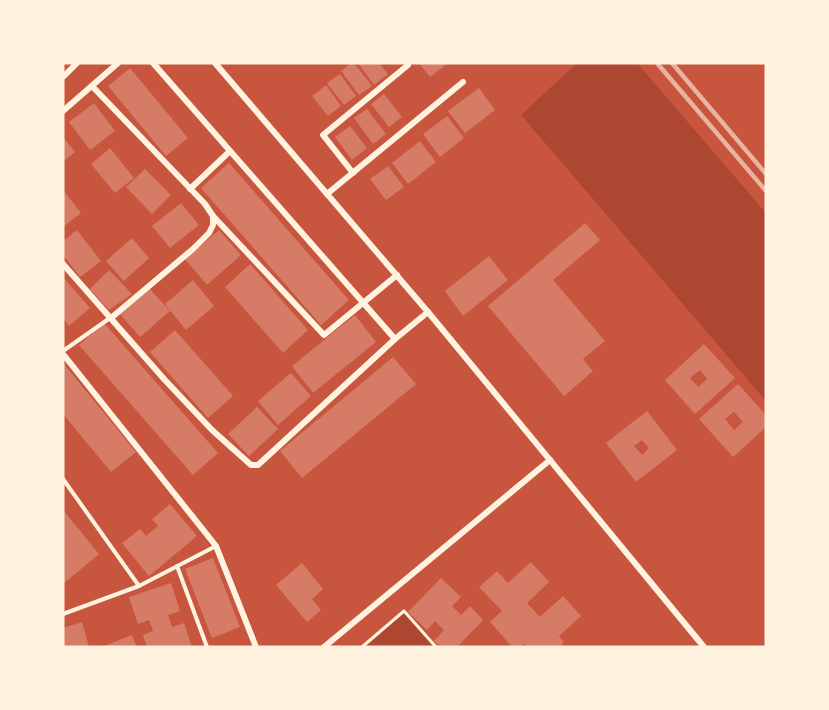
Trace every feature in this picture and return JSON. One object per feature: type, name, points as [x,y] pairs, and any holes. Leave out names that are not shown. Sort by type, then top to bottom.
[{"type":"street","points":[[65,73],[77,63]]},
{"type":"street","points":[[63,111],[118,63]]},
{"type":"street","points":[[153,63],[395,339]]},
{"type":"street","points":[[215,63],[428,312],[704,647]]},
{"type":"street","points":[[353,173],[323,135],[408,65]]},
{"type":"street","points":[[327,194],[463,82]]},
{"type":"street","points":[[92,86],[205,204],[213,216],[324,336],[397,275]]},
{"type":"street","points":[[190,189],[230,151]]},
{"type":"street","points":[[111,318],[209,233],[213,225],[213,216]]},
{"type":"street","points":[[63,264],[212,430],[254,466],[258,465],[395,339],[428,312]]},
{"type":"street","points":[[63,352],[216,546],[256,647]]},
{"type":"street","points":[[324,647],[550,460]]},
{"type":"lane","points":[[63,352],[111,318]]},
{"type":"lane","points":[[63,478],[139,586]]},
{"type":"lane","points":[[63,615],[139,586],[216,546]]},
{"type":"lane","points":[[177,566],[207,647]]},
{"type":"path","points":[[362,647],[404,611],[436,647]]},
{"type":"shaded area","points":[[577,63],[637,63],[766,213],[766,401],[521,115]]},
{"type":"shaded area","points":[[404,611],[436,647],[362,647]]},
{"type":"building","points":[[354,63],[372,86],[359,95],[341,71]]},
{"type":"building","points":[[358,63],[379,63],[388,74],[374,85]]},
{"type":"building","points":[[419,63],[448,63],[430,77]]},
{"type":"building","points":[[130,68],[188,138],[166,156],[108,86]]},
{"type":"building","points":[[340,74],[356,96],[344,105],[327,83]]},
{"type":"building","points":[[326,85],[341,106],[328,116],[312,96]]},
{"type":"building","points":[[479,88],[495,110],[465,133],[448,111]]},
{"type":"building","points":[[384,94],[402,117],[389,127],[371,104]]},
{"type":"building","points":[[94,103],[115,131],[90,150],[69,122]]},
{"type":"building","points":[[367,109],[386,134],[373,144],[354,118]]},
{"type":"building","points":[[447,116],[464,138],[440,157],[423,134]]},
{"type":"building","points":[[350,126],[367,148],[352,160],[335,137]]},
{"type":"building","points":[[63,137],[75,152],[63,162]]},
{"type":"building","points":[[420,141],[436,162],[408,184],[392,163]]},
{"type":"building","points":[[110,148],[134,178],[115,193],[91,164]]},
{"type":"building","points":[[229,163],[349,300],[321,325],[201,188]]},
{"type":"building","points":[[388,166],[404,187],[386,200],[370,179]]},
{"type":"building","points":[[145,169],[171,195],[152,214],[126,187]]},
{"type":"building","points":[[63,190],[81,213],[63,227]]},
{"type":"building","points":[[181,203],[199,225],[170,248],[152,226]]},
{"type":"building","points":[[585,223],[600,240],[553,280],[605,341],[583,359],[593,371],[564,396],[488,306]]},
{"type":"building","points":[[77,230],[101,261],[80,277],[63,255],[63,241]]},
{"type":"building","points":[[219,230],[241,255],[207,285],[185,259]]},
{"type":"building","points":[[132,238],[149,258],[124,281],[106,261]]},
{"type":"building","points":[[489,256],[508,280],[463,316],[445,291]]},
{"type":"building","points":[[250,264],[308,330],[283,353],[225,287]]},
{"type":"building","points":[[109,270],[132,294],[109,310],[90,289]]},
{"type":"building","points":[[63,277],[90,308],[69,326],[63,318]]},
{"type":"building","points":[[193,280],[214,306],[186,330],[165,304]]},
{"type":"building","points":[[149,288],[170,311],[140,337],[120,314]]},
{"type":"building","points":[[355,315],[376,342],[313,393],[292,366]]},
{"type":"building","points":[[104,323],[218,453],[193,475],[79,345]]},
{"type":"building","points":[[175,330],[233,396],[208,418],[150,352]]},
{"type":"building","points":[[704,344],[735,378],[695,414],[665,380]],"holes":[[[700,370],[707,379],[698,387],[690,378]]]},
{"type":"building","points":[[393,357],[416,384],[302,478],[280,451]]},
{"type":"building","points":[[63,363],[136,452],[111,472],[63,414]]},
{"type":"building","points":[[291,373],[311,396],[278,425],[258,401]]},
{"type":"building","points":[[738,384],[766,415],[766,427],[733,457],[699,419]],"holes":[[[734,412],[743,422],[734,430],[725,419]]]},
{"type":"building","points":[[257,407],[278,429],[249,456],[228,434]]},
{"type":"building","points":[[647,411],[677,450],[636,482],[606,443]],"holes":[[[642,440],[649,448],[642,455],[634,446]]]},
{"type":"building","points":[[170,504],[197,536],[149,576],[122,543],[140,529],[146,536],[158,526],[152,519]]},
{"type":"building","points":[[63,510],[99,554],[63,584]]},
{"type":"building","points":[[213,558],[240,627],[212,638],[185,569]]},
{"type":"building","points":[[531,562],[549,582],[527,603],[540,617],[563,596],[581,616],[559,636],[564,642],[559,647],[527,647],[524,644],[520,647],[512,647],[490,622],[502,611],[479,587],[497,571],[508,583]]},
{"type":"building","points":[[302,563],[323,589],[312,599],[321,610],[307,622],[276,585]]},
{"type":"building","points":[[441,578],[461,597],[452,606],[461,615],[470,606],[483,620],[457,647],[440,647],[434,641],[444,630],[435,621],[427,630],[408,612]]},
{"type":"building","points":[[171,583],[180,611],[168,615],[172,627],[184,623],[192,647],[147,647],[143,635],[153,631],[149,620],[138,624],[129,597]]},
{"type":"building","points":[[82,622],[89,647],[63,647],[63,628]]},
{"type":"building","points":[[132,635],[137,647],[102,647]]},
{"type":"railway","points":[[657,63],[766,191]]},
{"type":"railway","points":[[672,63],[766,174]]}]
